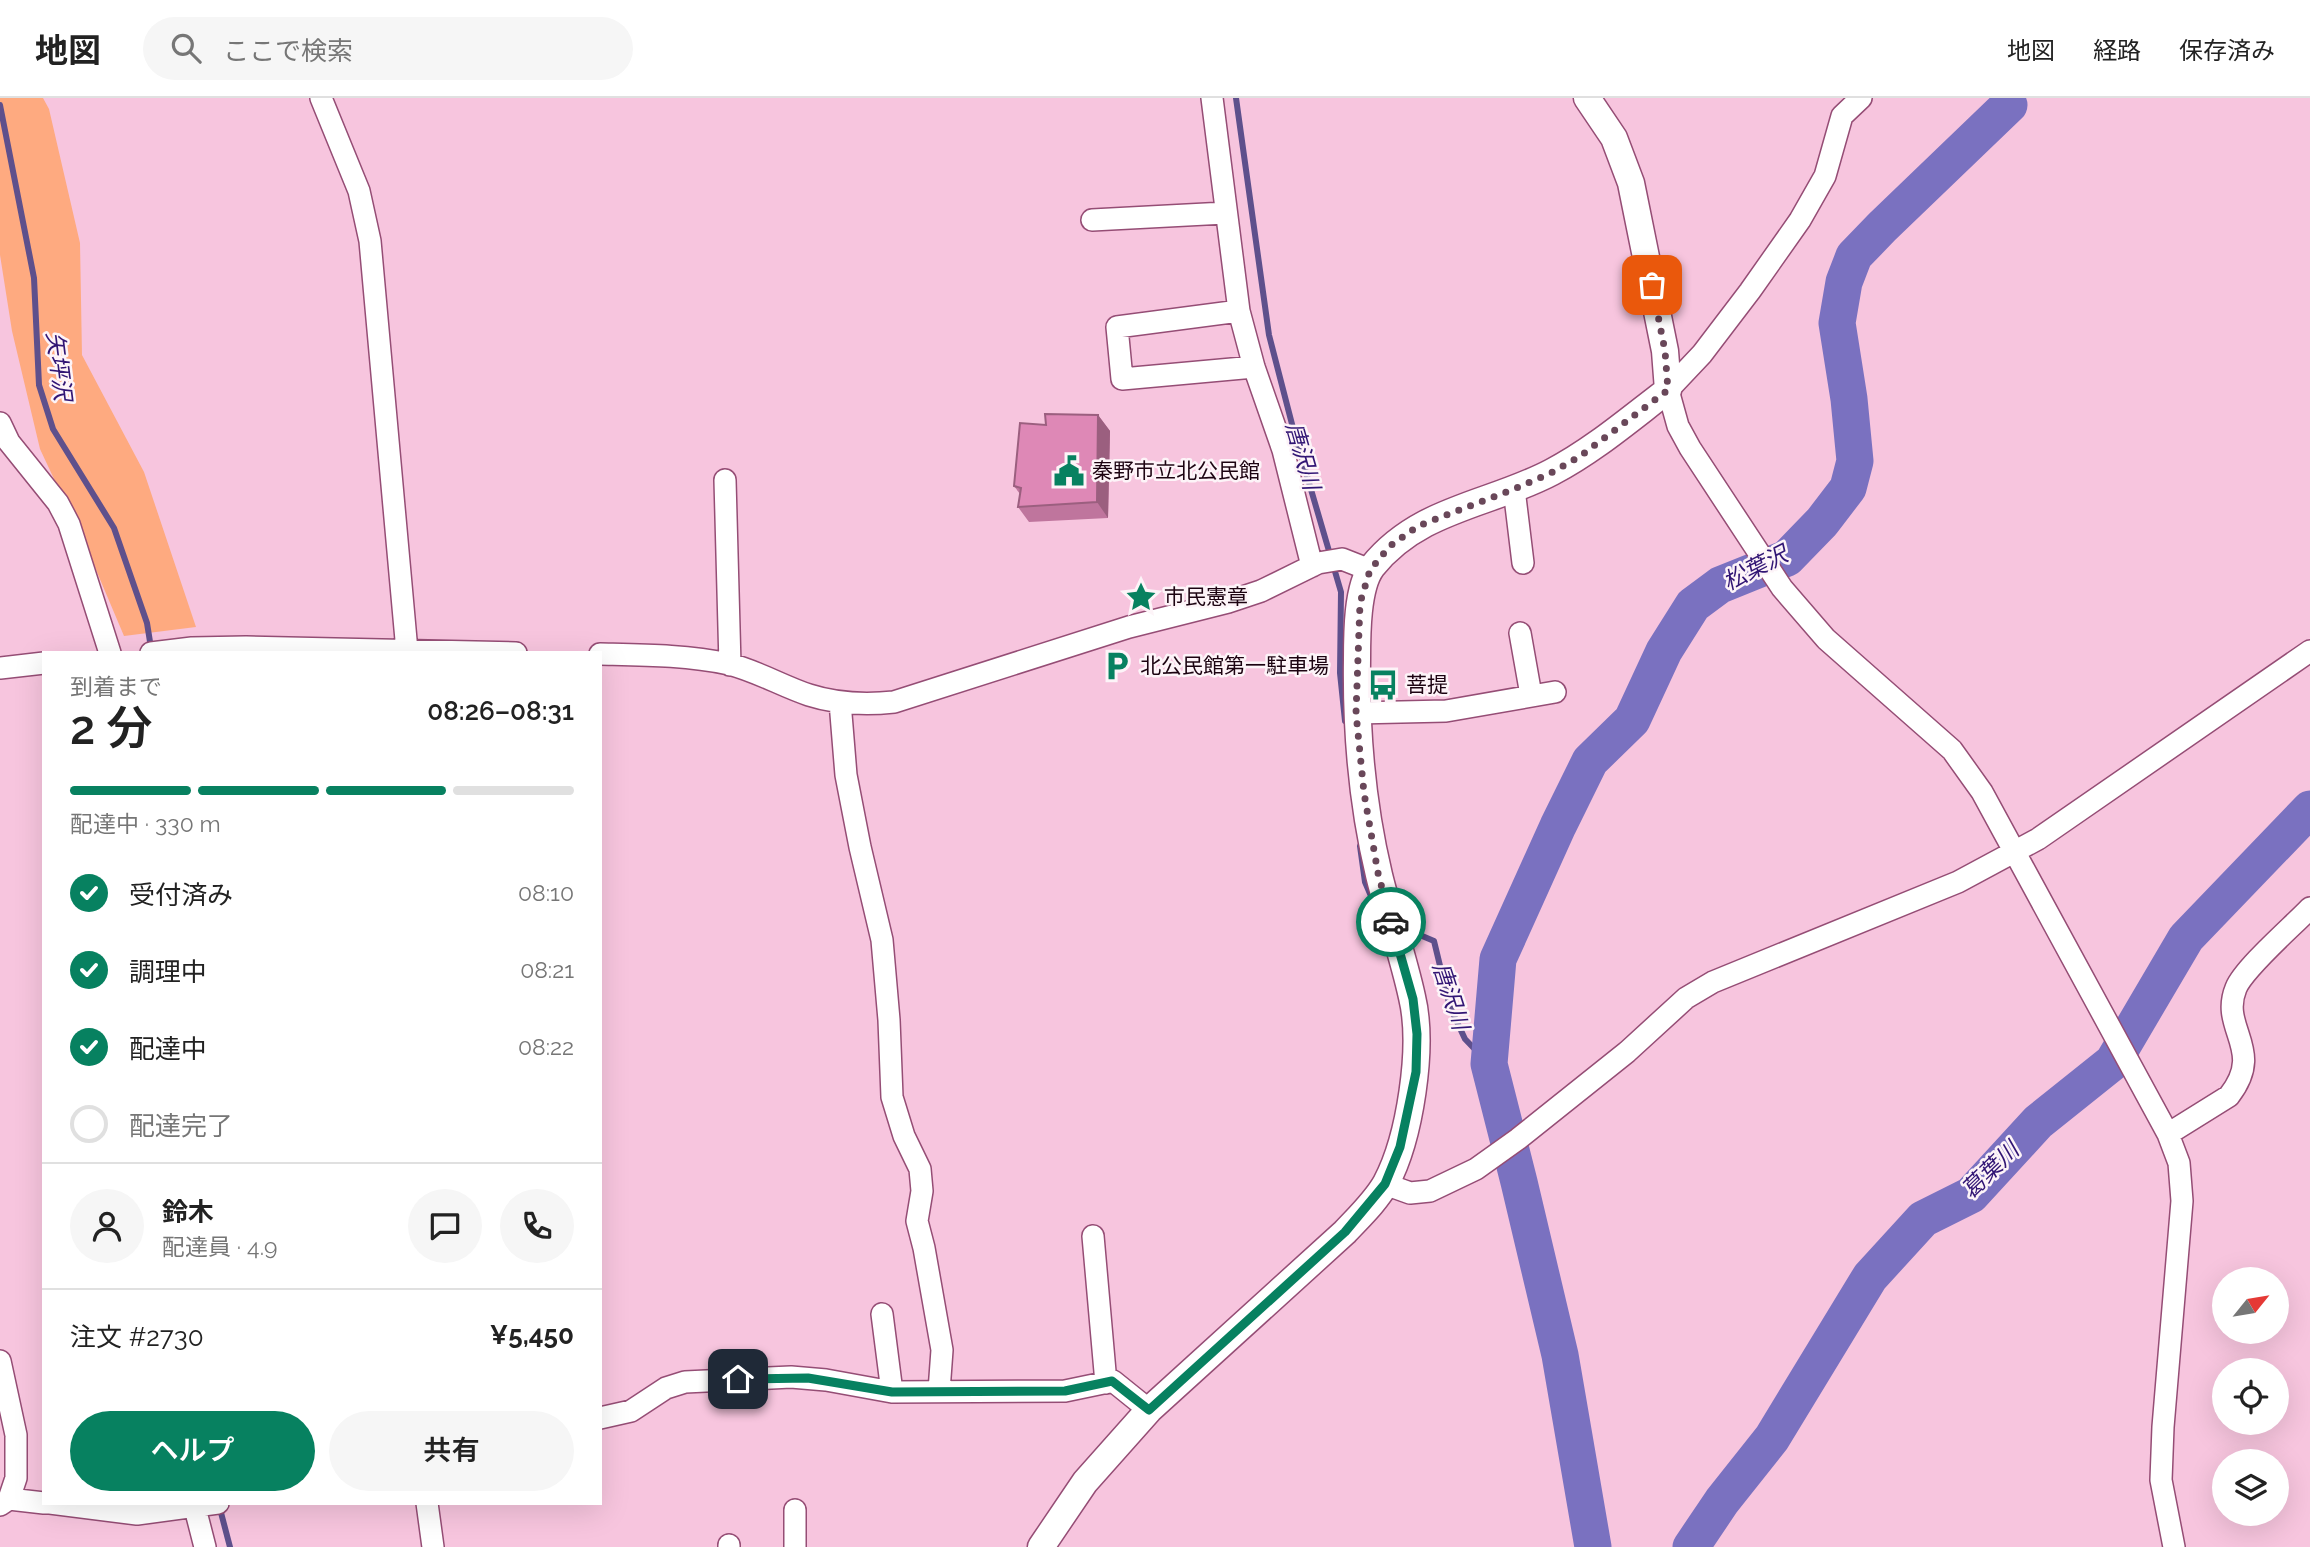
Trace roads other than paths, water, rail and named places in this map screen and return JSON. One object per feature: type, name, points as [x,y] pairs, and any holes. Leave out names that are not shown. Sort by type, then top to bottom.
[{"type":"main road","points":[[1041,1547],[1085,1482],[1149,1410],[1345,1232],[1385,1184],[1400,1147],[1416,1072],[1417,1034],[1413,999],[1378,873],[1364,793],[1356,713],[1360,603],[1370,570],[1390,546],[1418,526],[1551,473],[1579,457],[1668,390],[1665,351],[1631,183],[1614,138],[1587,98]]},
{"type":"street","points":[[167,651],[246,647],[407,651],[370,241],[359,191],[321,98]]},
{"type":"street","points":[[1212,98],[1239,311],[1254,367],[1283,450],[1315,564]]},
{"type":"street","points":[[1861,98],[1842,116],[1825,176],[1800,220],[1710,343],[1668,390],[1678,426],[1690,448],[1775,578],[1826,639],[1952,750],[1982,792],[2168,1134],[2179,1163],[2182,1201],[2161,1480],[2174,1547]]},
{"type":"street","points":[[1093,220],[1225,213]]},
{"type":"street","points":[[1239,311],[1118,327],[1122,379],[1254,367]]},
{"type":"street","points":[[0,423],[9,442],[58,503],[69,524],[109,651]]},
{"type":"street","points":[[725,480],[730,665]]},
{"type":"street","points":[[1514,489],[1523,563]]},
{"type":"street","points":[[602,654],[680,656],[730,665],[809,695],[868,705],[894,702],[1129,627],[1228,602],[1261,591],[1315,564],[1342,559],[1370,570]]},
{"type":"street","points":[[1520,633],[1531,695]]},
{"type":"street","points":[[1385,1184],[1410,1193],[1430,1191],[1476,1169],[1627,1052],[1686,998],[1713,982],[1958,882],[2038,839],[2310,651]]},
{"type":"street","points":[[0,668],[42,663]]},
{"type":"street","points":[[1356,713],[1446,711],[1555,692]]},
{"type":"street","points":[[841,702],[846,775],[882,940],[889,1020],[891,1097],[904,1136],[920,1169],[922,1191],[917,1221],[942,1350],[939,1391]]},
{"type":"street","points":[[2168,1134],[2230,1096],[2236,1087],[2245,1068],[2245,1055],[2232,1005],[2236,986],[2310,908]]},
{"type":"street","points":[[1093,1236],[1106,1383]]},
{"type":"street","points":[[882,1314],[892,1392]]},
{"type":"street","points":[[0,1361],[16,1435],[8,1450],[16,1478],[4,1502],[42,1503]]},
{"type":"street","points":[[602,1418],[631,1410],[666,1388],[685,1381],[791,1377],[826,1380],[892,1392],[1065,1391],[1112,1381],[1149,1410]]},
{"type":"street","points":[[66,1505],[137,1514],[209,1505]]},
{"type":"street","points":[[427,1505],[433,1547]]},
{"type":"street","points":[[195,1508],[205,1547]]},
{"type":"street","points":[[795,1510],[796,1547]]},
{"type":"waterway","name":"唐沢川","points":[[1236,98],[1269,335],[1341,592],[1340,673],[1345,721]]},
{"type":"waterway","points":[[2009,105],[2019,98]]},
{"type":"waterway","name":"矢坪沢","points":[[0,105],[34,278],[39,385],[53,429],[114,528],[147,623],[151,648]]},
{"type":"waterway","name":"松葉沢","points":[[1593,1547],[1560,1355],[1489,1064],[1498,959],[1590,761],[1632,720],[1664,651],[1693,605],[1720,585],[1787,558],[1822,522],[1848,488],[1855,461],[1837,323],[1844,282],[1854,256],[2009,105]]},
{"type":"waterway","name":"葛葉川","points":[[1691,1547],[1722,1501],[1772,1438],[1870,1277],[1923,1219],[1971,1195],[2038,1122],[2113,1062],[2186,938],[2310,809]]},
{"type":"waterway","name":"唐沢川","points":[[1360,846],[1365,882],[1374,903]]},
{"type":"waterway","name":"唐沢川","points":[[1401,927],[1434,941],[1450,1007],[1465,1039],[1489,1064]]},
{"type":"waterway","name":"矢坪沢","points":[[219,1505],[230,1547]]},
{"type":"place","name":"秦野市立北公民館","points":[[1069,471]]},
{"type":"place","name":"市民憲章","points":[[1141,597]]},
{"type":"place","name":"北公民館第一駐車場","points":[[1117,666]]},
{"type":"place","name":"菩提","points":[[1383,685]]}]
